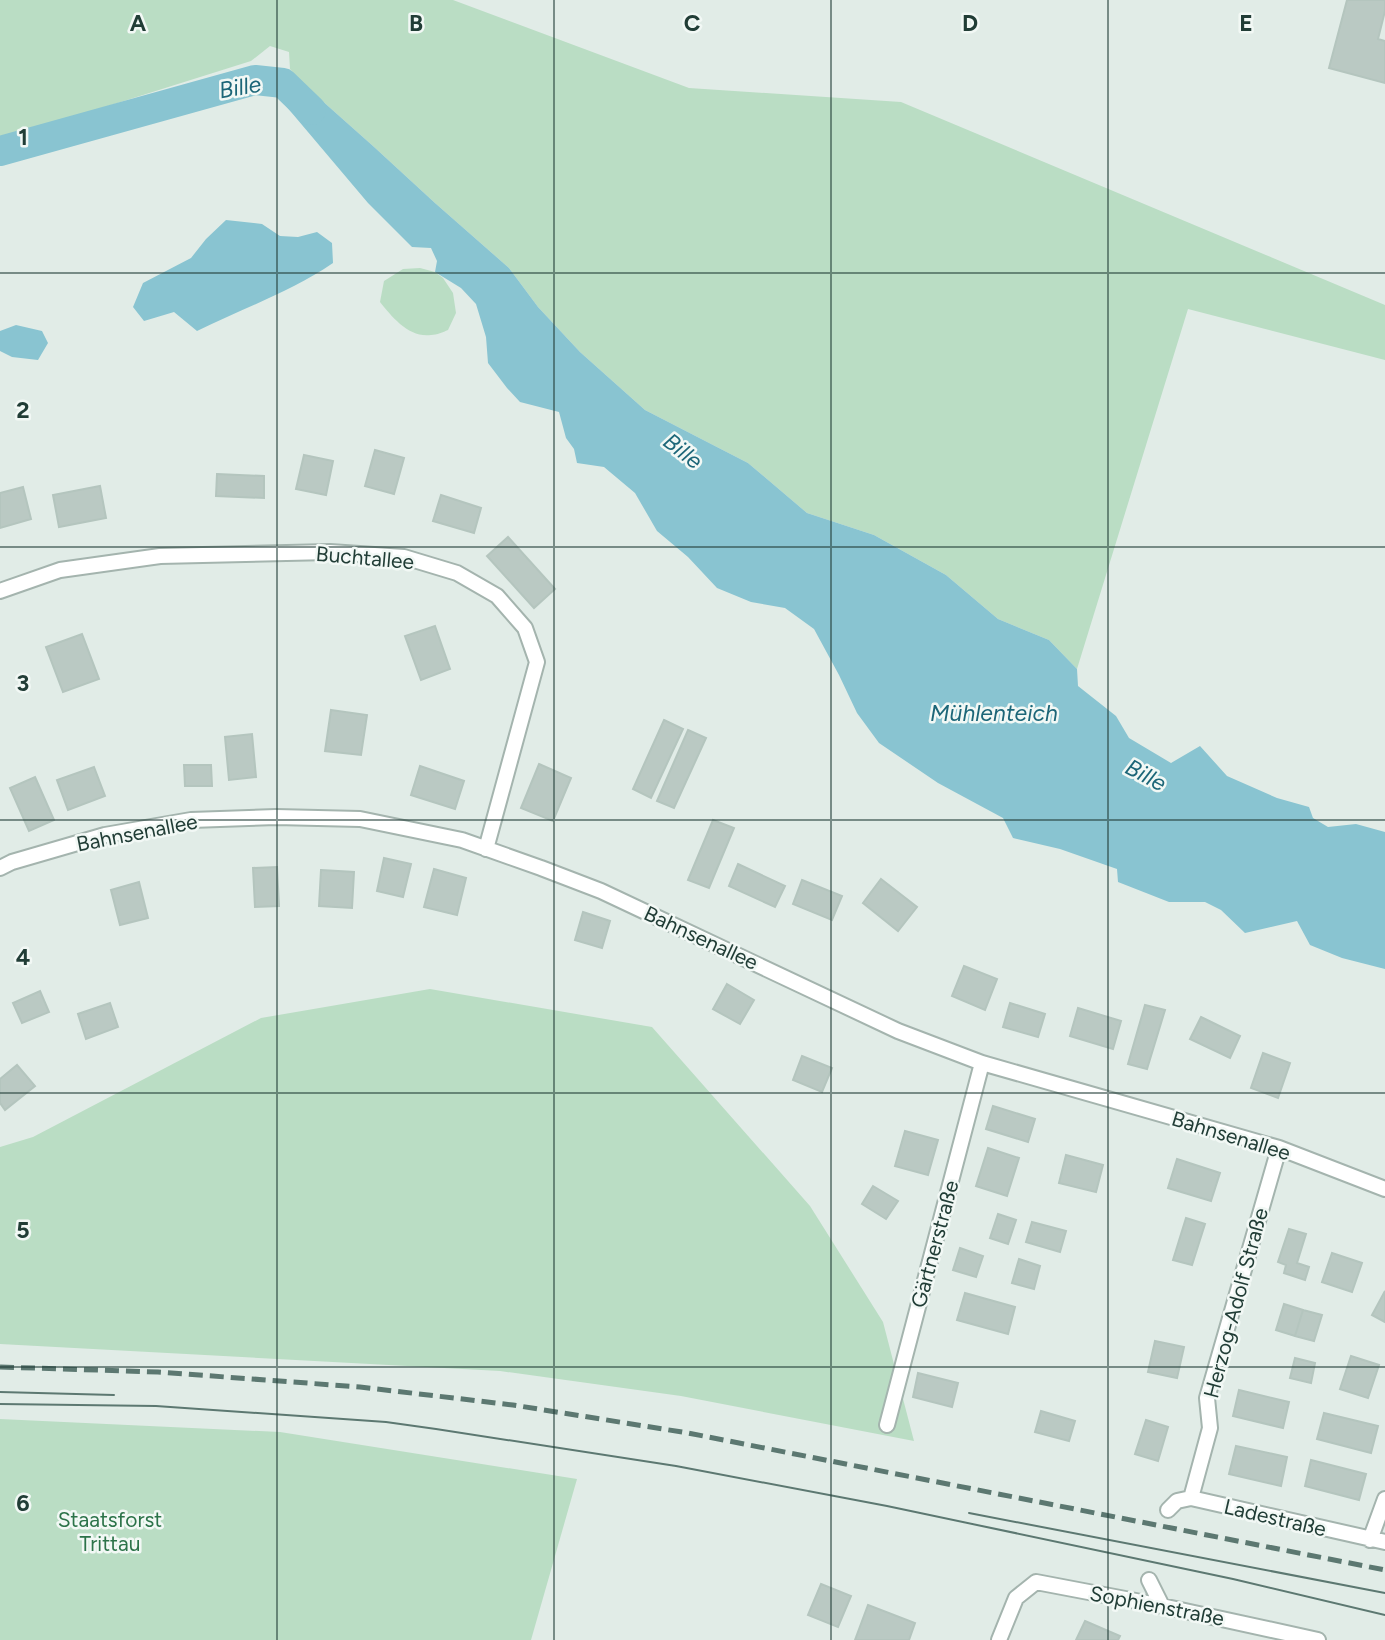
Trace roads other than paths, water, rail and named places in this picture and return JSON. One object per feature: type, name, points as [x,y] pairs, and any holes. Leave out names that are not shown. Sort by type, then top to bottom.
[{"type":"street","name":"Buchtallee","points":[[0,591],[61,570],[160,556],[330,552],[404,557],[457,573],[496,596],[504,604],[525,628],[537,662],[486,849]]},
{"type":"street","name":"Bahnsenallee","points":[[0,868],[12,862],[105,835],[191,820],[276,817],[360,819],[461,840],[601,891],[898,1031],[982,1063],[1279,1148],[1385,1189]]},
{"type":"street","name":"Gärtnerstraße","points":[[887,1424],[982,1063]]},
{"type":"street","name":"Herzog-Adolf Straße","points":[[1191,1498],[1210,1428],[1207,1398],[1279,1148]]},
{"type":"street","points":[[1168,1510],[1177,1501],[1191,1498]]},
{"type":"street","name":"Ladestraße","points":[[1191,1498],[1378,1541]]},
{"type":"street","points":[[1378,1541],[1385,1499]]},
{"type":"street","points":[[1149,1580],[1162,1606]]},
{"type":"street","name":"Sophienstraße","points":[[999,1640],[1016,1598],[1036,1582],[1318,1640]]},
{"type":"water","name":"Mühlenteich","points":[[301,82],[509,268],[538,307],[580,352],[645,410],[748,463],[807,513],[874,535],[946,575],[998,619],[1049,640],[1077,669],[1078,686],[1116,716],[1129,738],[1171,763],[1200,746],[1227,776],[1277,798],[1309,807],[1313,818],[1328,827],[1356,824],[1385,832],[1385,969],[1342,958],[1310,945],[1297,921],[1245,933],[1221,910],[1205,902],[1169,902],[1118,882],[1117,869],[1060,849],[1013,838],[1003,818],[938,783],[879,743],[857,713],[814,629],[785,608],[751,602],[717,588],[688,557],[657,531],[635,493],[604,467],[577,463],[559,412],[520,402],[507,388],[488,363],[486,337],[476,304],[461,288],[435,272],[437,261],[431,248],[412,247],[368,203],[275,93],[283,83]]},
{"type":"water","points":[[226,220],[262,224],[280,236],[298,237],[317,232],[332,243],[333,263],[284,291],[197,331],[174,312],[144,321],[133,307],[143,283],[191,258]]},
{"type":"water","points":[[16,325],[42,331],[48,343],[38,360],[12,357],[0,351],[0,331]]},
{"type":"waterway","name":"Bille","points":[[0,151],[255,80],[283,83],[311,110]]},
{"type":"tram line","points":[[0,1392],[114,1395]]},
{"type":"tram line","points":[[0,1404],[156,1406],[386,1422],[436,1429],[676,1466],[887,1506],[1233,1579],[1385,1615]]},
{"type":"tram line","points":[[969,1513],[1385,1593]]},
{"type":"railway","points":[[0,1367],[158,1372],[360,1387],[513,1405],[688,1433],[1385,1570]]},
{"type":"park label","name":"Staatsforst Trittau","points":[[110,1532]]}]
